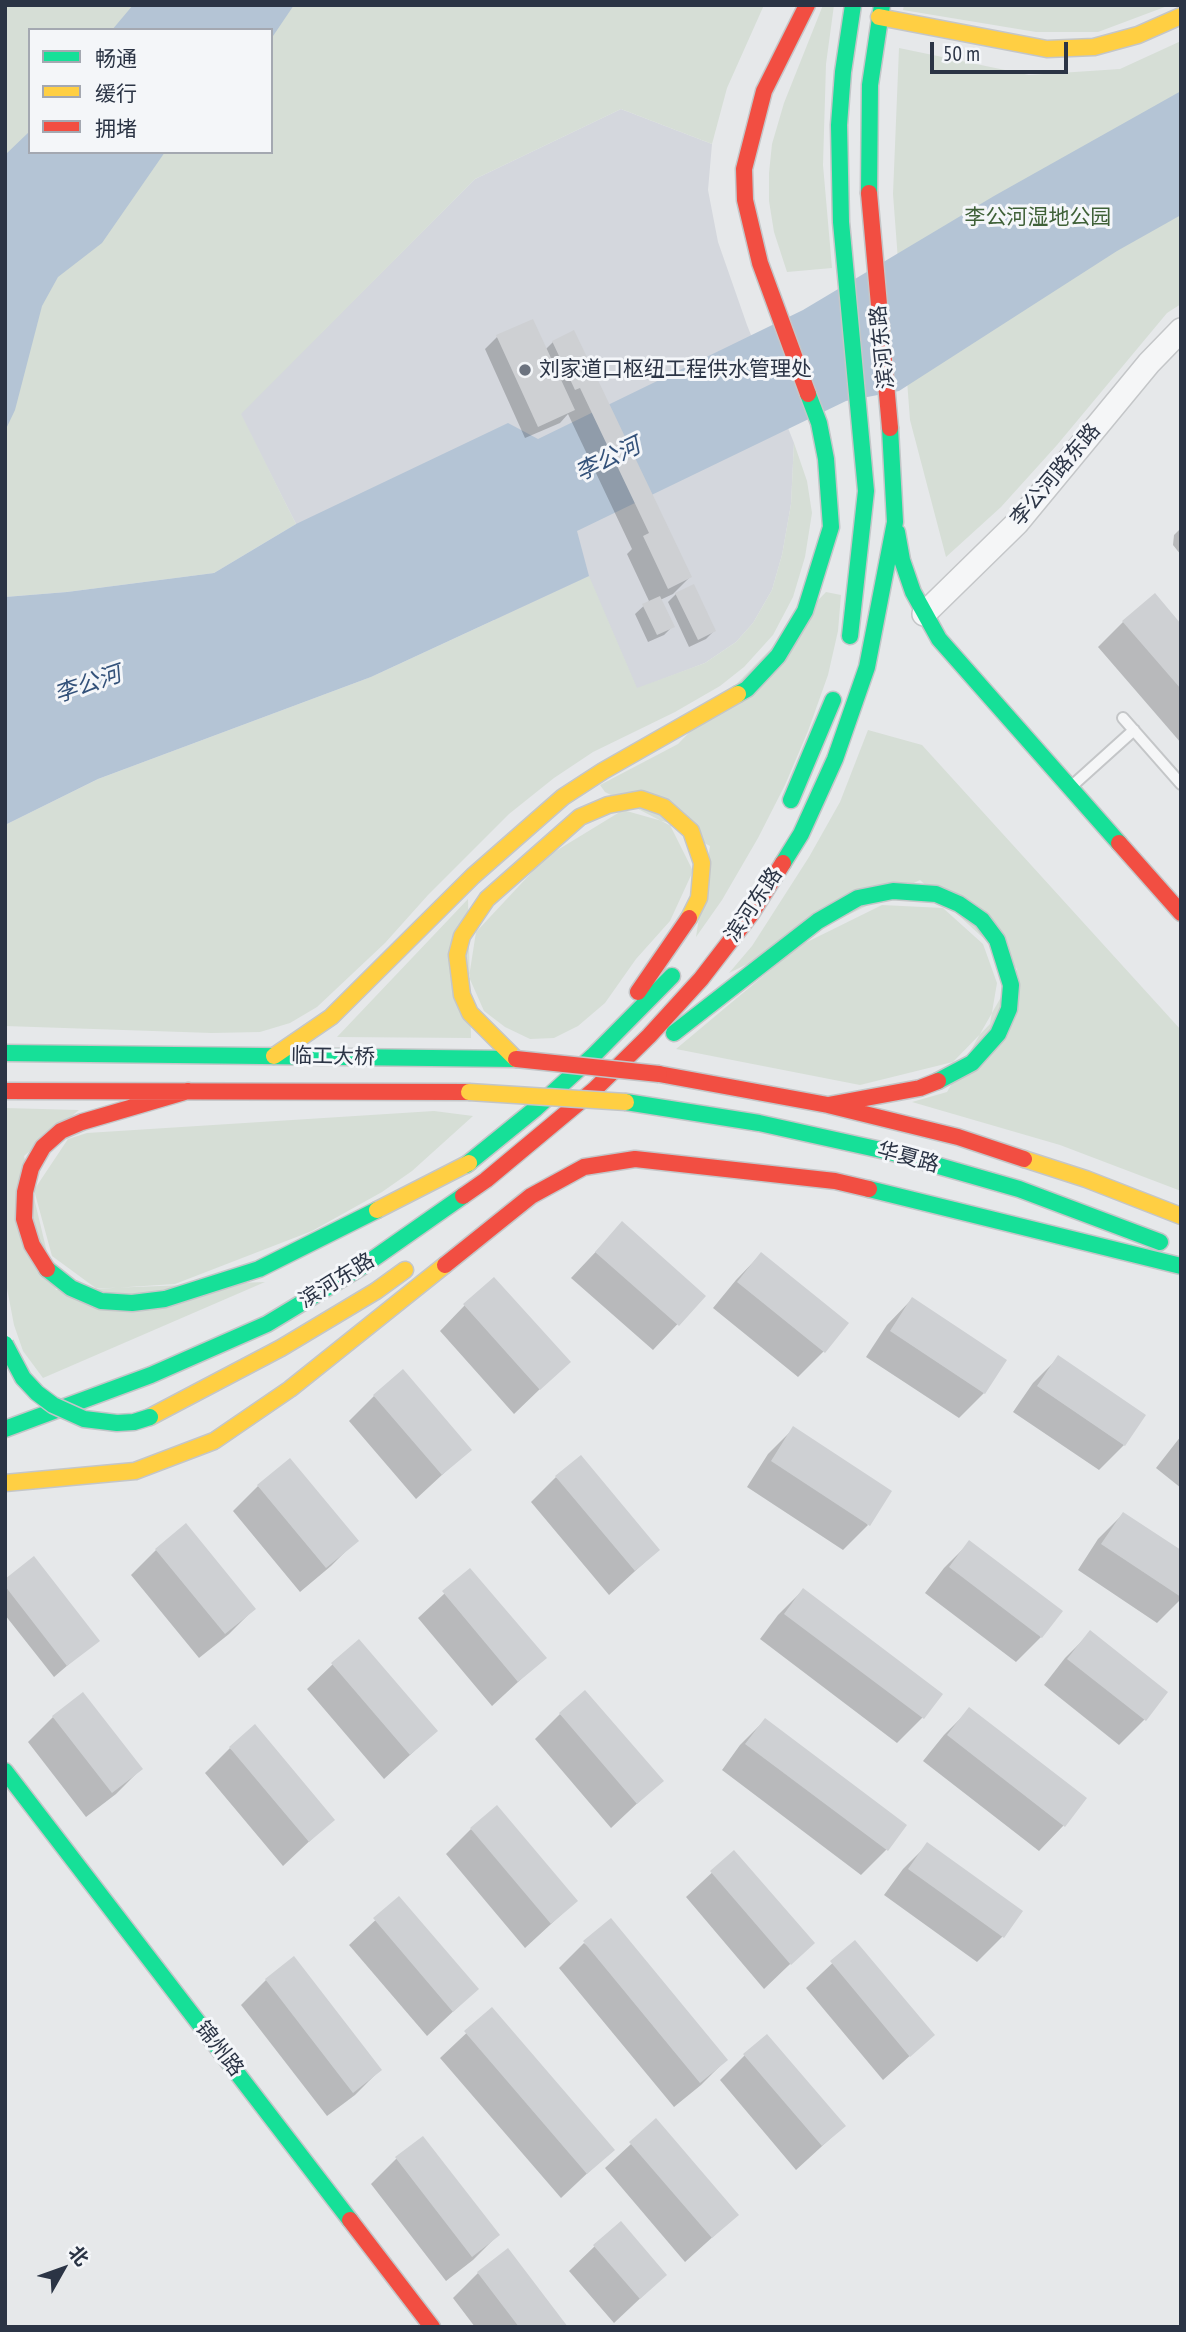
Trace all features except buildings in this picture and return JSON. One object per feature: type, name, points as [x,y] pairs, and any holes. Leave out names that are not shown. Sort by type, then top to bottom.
[{"type":"main road","points":[[274,1056],[331,1017],[473,876],[563,797],[603,771],[747,689],[778,656],[805,611],[831,527],[826,459],[819,423],[760,263],[745,200],[744,169],[764,91],[807,5]]},
{"type":"main road","name":"滨河东路","points":[[845,656],[853,621],[866,491],[841,222],[839,125],[843,72],[853,5]]},
{"type":"main road","points":[[880,11],[1047,49],[1094,47],[1138,35],[1181,16]]},
{"type":"main road","name":"滨河东路","points":[[5,1429],[151,1375],[267,1324],[363,1266],[486,1180],[594,1090],[649,1036],[701,979],[751,914],[801,834],[835,759],[867,667],[895,522],[890,419],[869,207],[870,85],[880,11]]},
{"type":"main road","points":[[895,522],[902,560],[924,614],[939,639],[1069,788],[1167,888],[1181,913]]},
{"type":"main road","points":[[784,814],[839,680]]},
{"type":"main road","points":[[516,1059],[470,1013],[466,1004],[458,977],[457,955],[462,936],[487,899],[580,817],[608,805],[641,799],[663,807],[691,831],[702,863],[699,898],[687,922],[593,1056]]},
{"type":"main road","points":[[594,1090],[674,1034],[818,921],[859,898],[893,891],[936,894],[959,904],[982,920],[997,940],[1011,985],[1009,1009],[998,1034],[986,1049],[972,1063],[948,1077],[920,1088],[828,1105]]},
{"type":"main road","name":"滨河东路","points":[[381,1226],[469,1163],[535,1109],[593,1056],[683,964]]},
{"type":"main road","name":"临工大桥","points":[[5,1053],[516,1059],[659,1074]]},
{"type":"main road","name":"华夏路","points":[[659,1074],[828,1105],[958,1138],[1086,1179],[1181,1216]]},
{"type":"main road","name":"临工大桥","points":[[5,1091],[469,1092],[626,1102]]},
{"type":"main road","points":[[188,1091],[82,1122],[61,1131],[43,1147],[31,1168],[24,1192],[24,1219],[32,1245],[48,1270],[71,1288],[101,1301],[132,1303],[165,1299],[259,1269],[469,1163]]},
{"type":"main road","name":"华夏路","points":[[626,1102],[759,1123],[890,1152],[1019,1189],[1181,1251]]},
{"type":"main road","points":[[505,1186],[529,1160],[557,1122]]},
{"type":"main road","points":[[5,1483],[135,1471],[214,1441],[290,1389],[531,1196],[584,1167],[635,1159],[835,1181],[1181,1266]]},
{"type":"main road","points":[[5,1344],[23,1378],[53,1405],[84,1419],[117,1423],[150,1417],[281,1348],[376,1291],[421,1259]]},
{"type":"main road","points":[[18,1399],[55,1386]]},
{"type":"main road","name":"锦州路","points":[[5,1771],[432,2327]]},
{"type":"street","name":"李公河路东路","points":[[924,614],[1017,523],[1149,363],[1181,330]]},
{"type":"lane","points":[[1123,718],[1181,784]]},
{"type":"lane","points":[[1069,788],[1133,730]]},
{"type":"shaded area","name":"刘家道口枢纽工程供水管理处","points":[[621,109],[712,144],[708,190],[718,242],[747,325],[794,443],[791,504],[782,555],[772,590],[753,623],[736,642],[705,663],[637,689],[296,524],[240,414],[475,179]]},
{"type":"green space","points":[[5,5],[764,5],[727,88],[712,144],[621,109],[475,179],[241,414],[296,524],[214,573],[67,592],[5,597]]},
{"type":"green space","points":[[823,5],[834,5],[826,64],[823,165],[832,268],[787,272],[774,232],[769,201],[772,144],[784,103]]},
{"type":"green space","points":[[904,5],[1170,5],[1098,32],[1036,32],[903,10]]},
{"type":"green space","name":"李公河湿地公园","points":[[1181,41],[1181,304],[1167,313],[1057,445],[1001,507],[946,557],[910,420],[893,194],[899,48],[1029,75],[1120,69]]},
{"type":"green space","points":[[794,443],[807,481],[812,513],[805,557],[793,597],[773,635],[744,667],[720,686],[675,712],[593,752],[554,778],[509,814],[428,895],[385,943],[317,1007],[290,1023],[260,1032],[212,1033],[5,1026],[5,825],[98,779],[371,677],[589,576],[637,688],[705,663],[736,642],[753,623],[772,590],[782,555],[791,504]]},
{"type":"green space","points":[[826,592],[841,595],[838,631],[828,675],[808,731],[758,838],[722,900],[696,937],[710,846],[605,792],[600,785],[678,744]]},
{"type":"green space","points":[[868,730],[922,745],[1181,1030],[1181,1191],[1060,1145],[912,1102],[947,1092],[1017,969],[920,880],[729,973],[752,946],[809,857],[840,802]]},
{"type":"green space","points":[[623,810],[669,823],[693,871],[670,921],[636,959],[605,1003],[578,1026],[554,1038],[530,1039],[505,1027],[484,1011],[469,977],[476,932],[546,857]]},
{"type":"green space","points":[[468,899],[471,1038],[337,1037]]},
{"type":"green space","points":[[882,905],[943,908],[983,944],[997,983],[990,1024],[953,1062],[860,1085],[676,1049],[799,946]]},
{"type":"green space","points":[[5,1108],[79,1110],[24,1156],[56,1290],[265,1282],[43,1378],[23,1351],[14,1325],[5,1278]]},
{"type":"green space","points":[[434,1111],[473,1116],[412,1171],[382,1192],[312,1231],[175,1284],[97,1289],[52,1256],[34,1190],[68,1139],[87,1133]]},
{"type":"water","points":[[133,5],[294,5],[273,36],[273,28],[114,28]]},
{"type":"water","name":"李公河","points":[[1181,91],[1181,215],[1117,251],[899,391],[846,401],[577,531],[589,576],[371,677],[98,779],[5,825],[5,597],[67,592],[214,573],[296,524],[508,423],[538,439],[803,310],[994,196]]},
{"type":"water","points":[[28,133],[28,154],[164,154],[102,243],[58,277],[42,306],[15,410],[5,431],[5,155]]},
{"type":"traffic: fast","points":[[850,636],[866,491],[841,222],[839,125],[843,72],[853,5]]},
{"type":"traffic: fast","points":[[869,193],[870,85],[882,5]]},
{"type":"traffic: fast","points":[[738,694],[747,689],[778,656],[805,611],[831,527],[826,459],[819,423],[808,394]]},
{"type":"traffic: fast","points":[[783,863],[801,834],[835,759],[867,667],[895,522],[890,428]]},
{"type":"traffic: fast","points":[[897,532],[902,560],[913,592],[939,639],[1119,843]]},
{"type":"traffic: fast","points":[[791,800],[833,700]]},
{"type":"traffic: fast","points":[[674,1033],[818,921],[858,898],[893,891],[936,894],[959,904],[982,920],[997,940],[1011,985],[1009,1009],[998,1034],[972,1063],[938,1081]]},
{"type":"traffic: fast","points":[[466,1165],[535,1109],[593,1056],[672,976]]},
{"type":"traffic: fast","points":[[5,1053],[516,1059]]},
{"type":"traffic: fast","points":[[626,1102],[759,1123],[890,1152],[1019,1189],[1160,1242]]},
{"type":"traffic: fast","points":[[869,1189],[1181,1266]]},
{"type":"traffic: fast","points":[[5,1429],[151,1375],[267,1324],[363,1266],[463,1196]]},
{"type":"traffic: fast","points":[[47,1269],[71,1288],[101,1301],[132,1303],[165,1299],[259,1269],[377,1210]]},
{"type":"traffic: fast","points":[[5,1344],[23,1378],[53,1405],[84,1419],[117,1423],[150,1417]]},
{"type":"traffic: fast","points":[[5,1771],[350,2220]]},
{"type":"traffic: slow","points":[[879,17],[1047,49],[1094,47],[1138,35],[1181,16]]},
{"type":"traffic: slow","points":[[274,1056],[331,1017],[473,876],[563,797],[603,771],[738,694]]},
{"type":"traffic: slow","points":[[516,1059],[470,1013],[462,995],[457,955],[462,936],[487,899],[580,817],[608,805],[641,799],[664,807],[691,831],[702,863],[699,898],[689,918]]},
{"type":"traffic: slow","points":[[469,1092],[626,1102]]},
{"type":"traffic: slow","points":[[1024,1159],[1086,1179],[1181,1216]]},
{"type":"traffic: slow","points":[[377,1210],[469,1163]]},
{"type":"traffic: slow","points":[[5,1483],[135,1471],[214,1441],[290,1389],[445,1265]]},
{"type":"traffic: slow","points":[[150,1417],[281,1348],[376,1291],[405,1270]]},
{"type":"traffic: jam","points":[[807,5],[764,91],[744,169],[745,200],[760,263],[808,394]]},
{"type":"traffic: jam","points":[[869,193],[890,428]]},
{"type":"traffic: jam","points":[[1119,843],[1181,913]]},
{"type":"traffic: jam","points":[[463,1196],[594,1090],[649,1036],[701,979],[751,914],[783,863]]},
{"type":"traffic: jam","points":[[638,992],[689,918]]},
{"type":"traffic: jam","points":[[516,1059],[659,1074]]},
{"type":"traffic: jam","points":[[659,1074],[828,1105],[958,1137],[1024,1159]]},
{"type":"traffic: jam","points":[[828,1105],[920,1088],[938,1081]]},
{"type":"traffic: jam","points":[[5,1091],[469,1092]]},
{"type":"traffic: jam","points":[[47,1269],[32,1245],[24,1219],[25,1192],[31,1168],[43,1147],[61,1131],[82,1122],[188,1091]]},
{"type":"traffic: jam","points":[[445,1265],[531,1196],[584,1167],[635,1159],[835,1181],[869,1189]]},
{"type":"traffic: jam","points":[[350,2220],[432,2327]]},
{"type":"place","name":"刘家道口枢纽工程供水管理处","points":[[525,370]]}]
